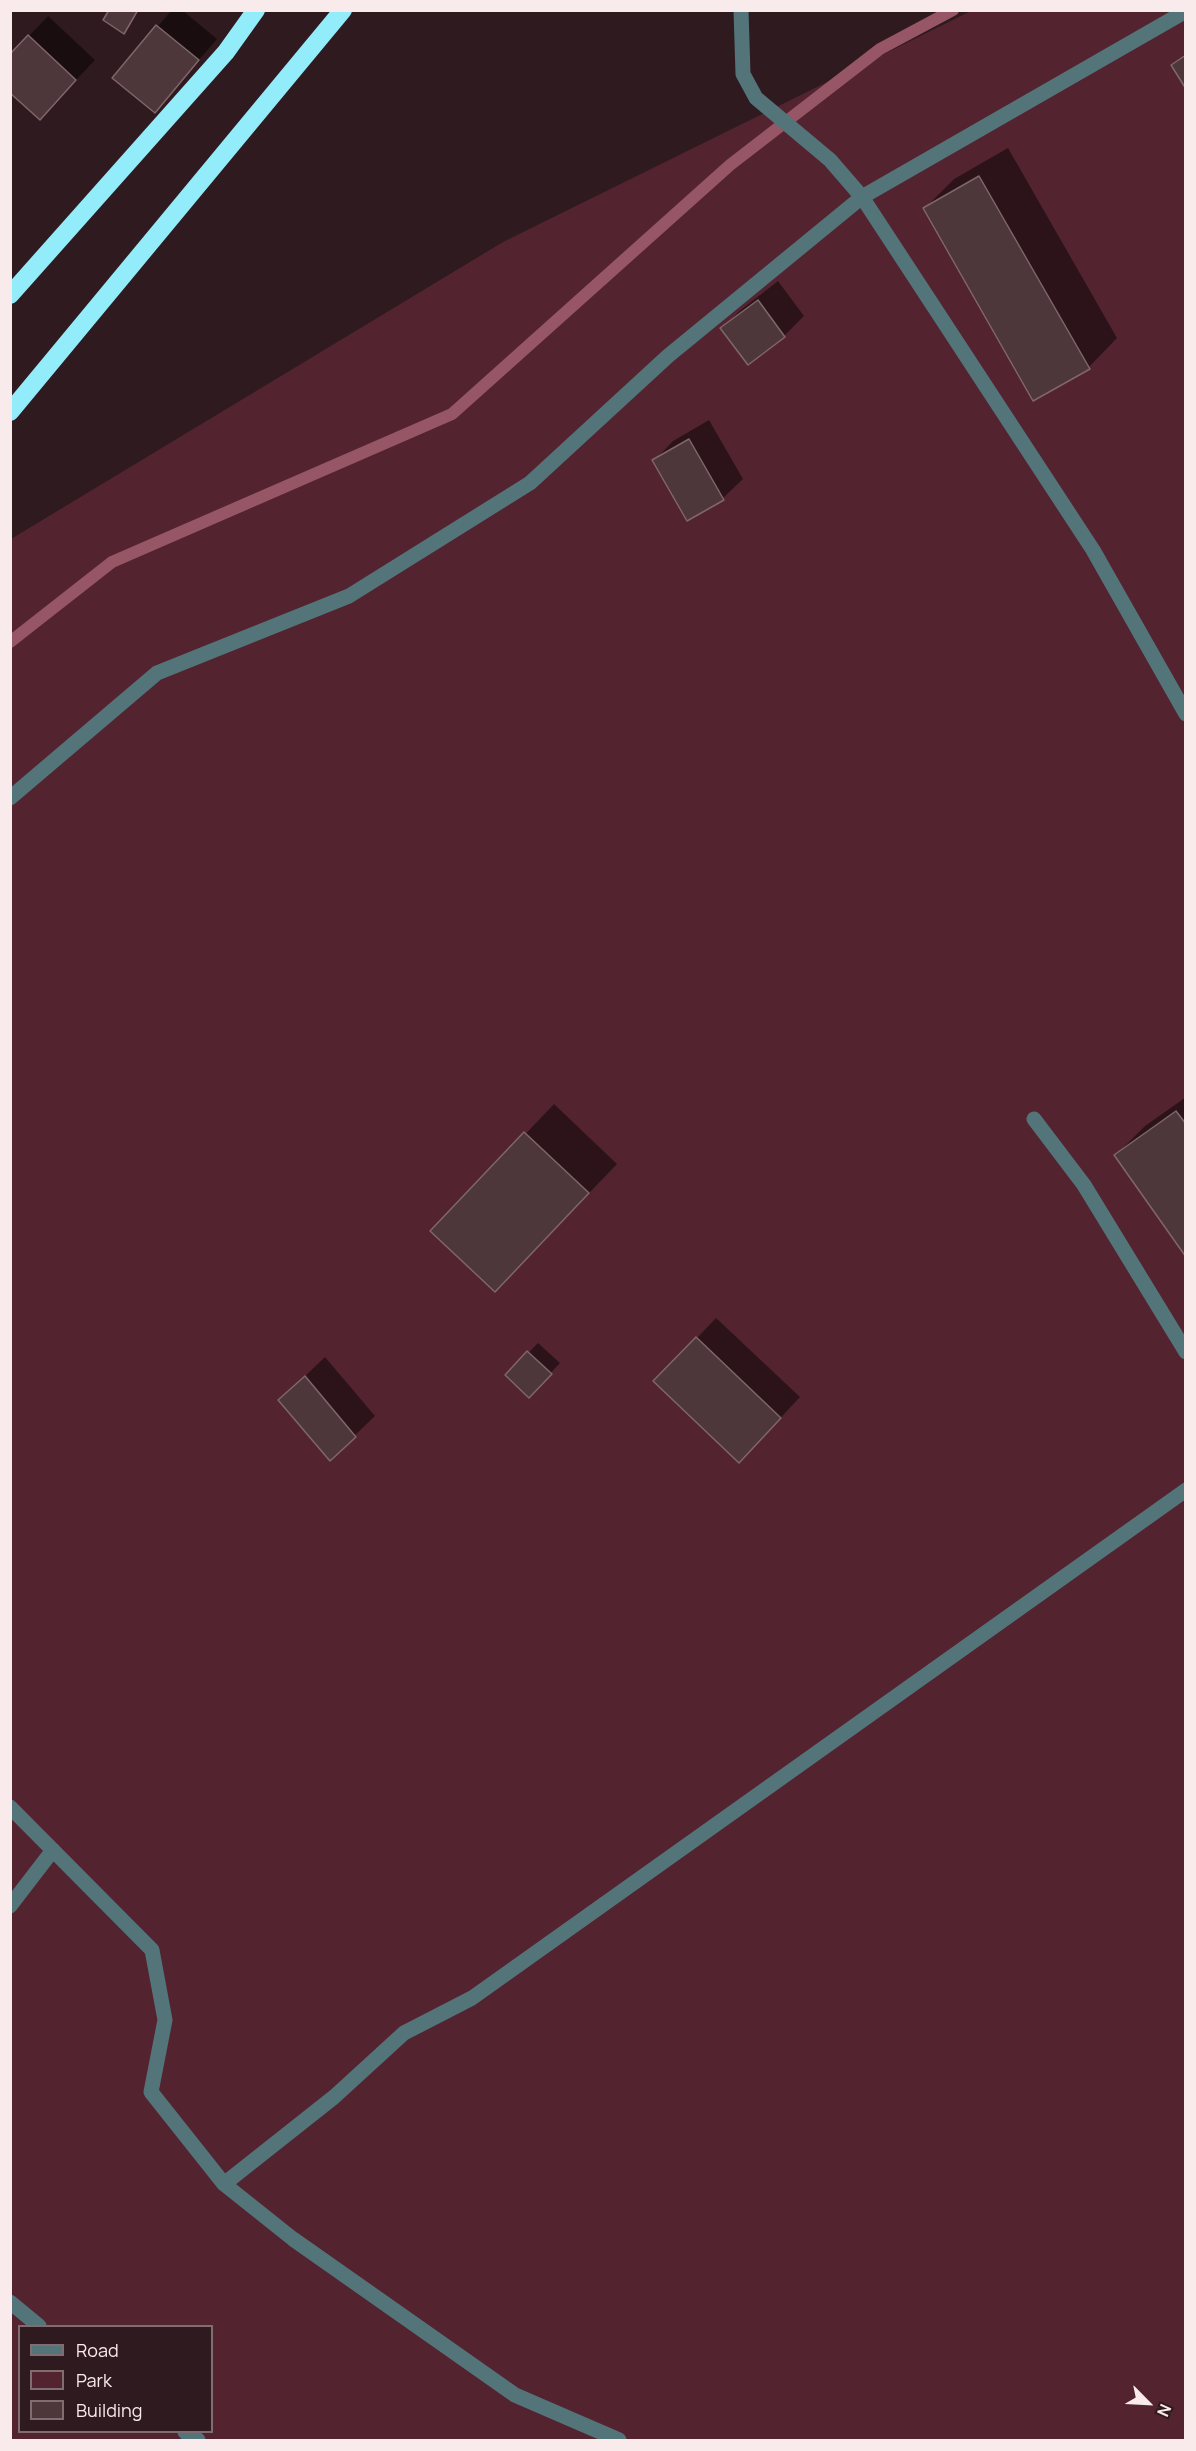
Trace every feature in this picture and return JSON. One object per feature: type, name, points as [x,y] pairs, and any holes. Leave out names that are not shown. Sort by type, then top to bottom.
[{"type":"highway","points":[[10,295],[226,52],[256,10]]},
{"type":"highway","points":[[10,412],[343,10]]},
{"type":"street","points":[[741,10],[742,74],[756,98],[830,160],[862,197],[1093,550],[1185,714]]},
{"type":"street","points":[[10,798],[157,673],[349,596],[530,483],[668,356],[862,197],[1185,11]]},
{"type":"street","points":[[1034,1119],[1084,1185],[1185,1352]]},
{"type":"street","points":[[224,2184],[334,2097],[404,2033],[472,1998],[1185,1490]]},
{"type":"street","points":[[10,1807],[152,1950],[165,2020],[151,2092],[224,2184],[293,2239],[515,2395],[619,2440]]},
{"type":"street","points":[[10,1906],[53,1850]]},
{"type":"street","points":[[10,2302],[38,2325]]},
{"type":"green space","points":[[971,11],[1185,11],[1185,2440],[11,2440],[11,539],[503,242]]},
{"type":"building","points":[[109,10],[138,10],[124,34],[103,20]]},
{"type":"building","points":[[156,25],[199,60],[155,113],[112,78]]},
{"type":"building","points":[[28,35],[76,80],[40,120],[10,93],[10,54]]},
{"type":"building","points":[[1186,55],[1186,89],[1171,65]]},
{"type":"building","points":[[979,176],[1090,369],[1033,401],[923,208]]},
{"type":"building","points":[[758,300],[785,337],[748,365],[720,328]]},
{"type":"building","points":[[689,439],[724,500],[687,521],[652,460]]},
{"type":"building","points":[[1176,1111],[1186,1124],[1186,1257],[1114,1155]]},
{"type":"building","points":[[524,1132],[589,1193],[495,1292],[430,1231]]},
{"type":"building","points":[[696,1337],[781,1418],[739,1463],[653,1381]]},
{"type":"building","points":[[527,1351],[552,1374],[529,1398],[505,1375]]},
{"type":"building","points":[[305,1376],[356,1437],[330,1461],[278,1400]]},
{"type":"waterway","points":[[10,642],[112,562],[452,414],[730,165],[880,49],[953,10]]}]
